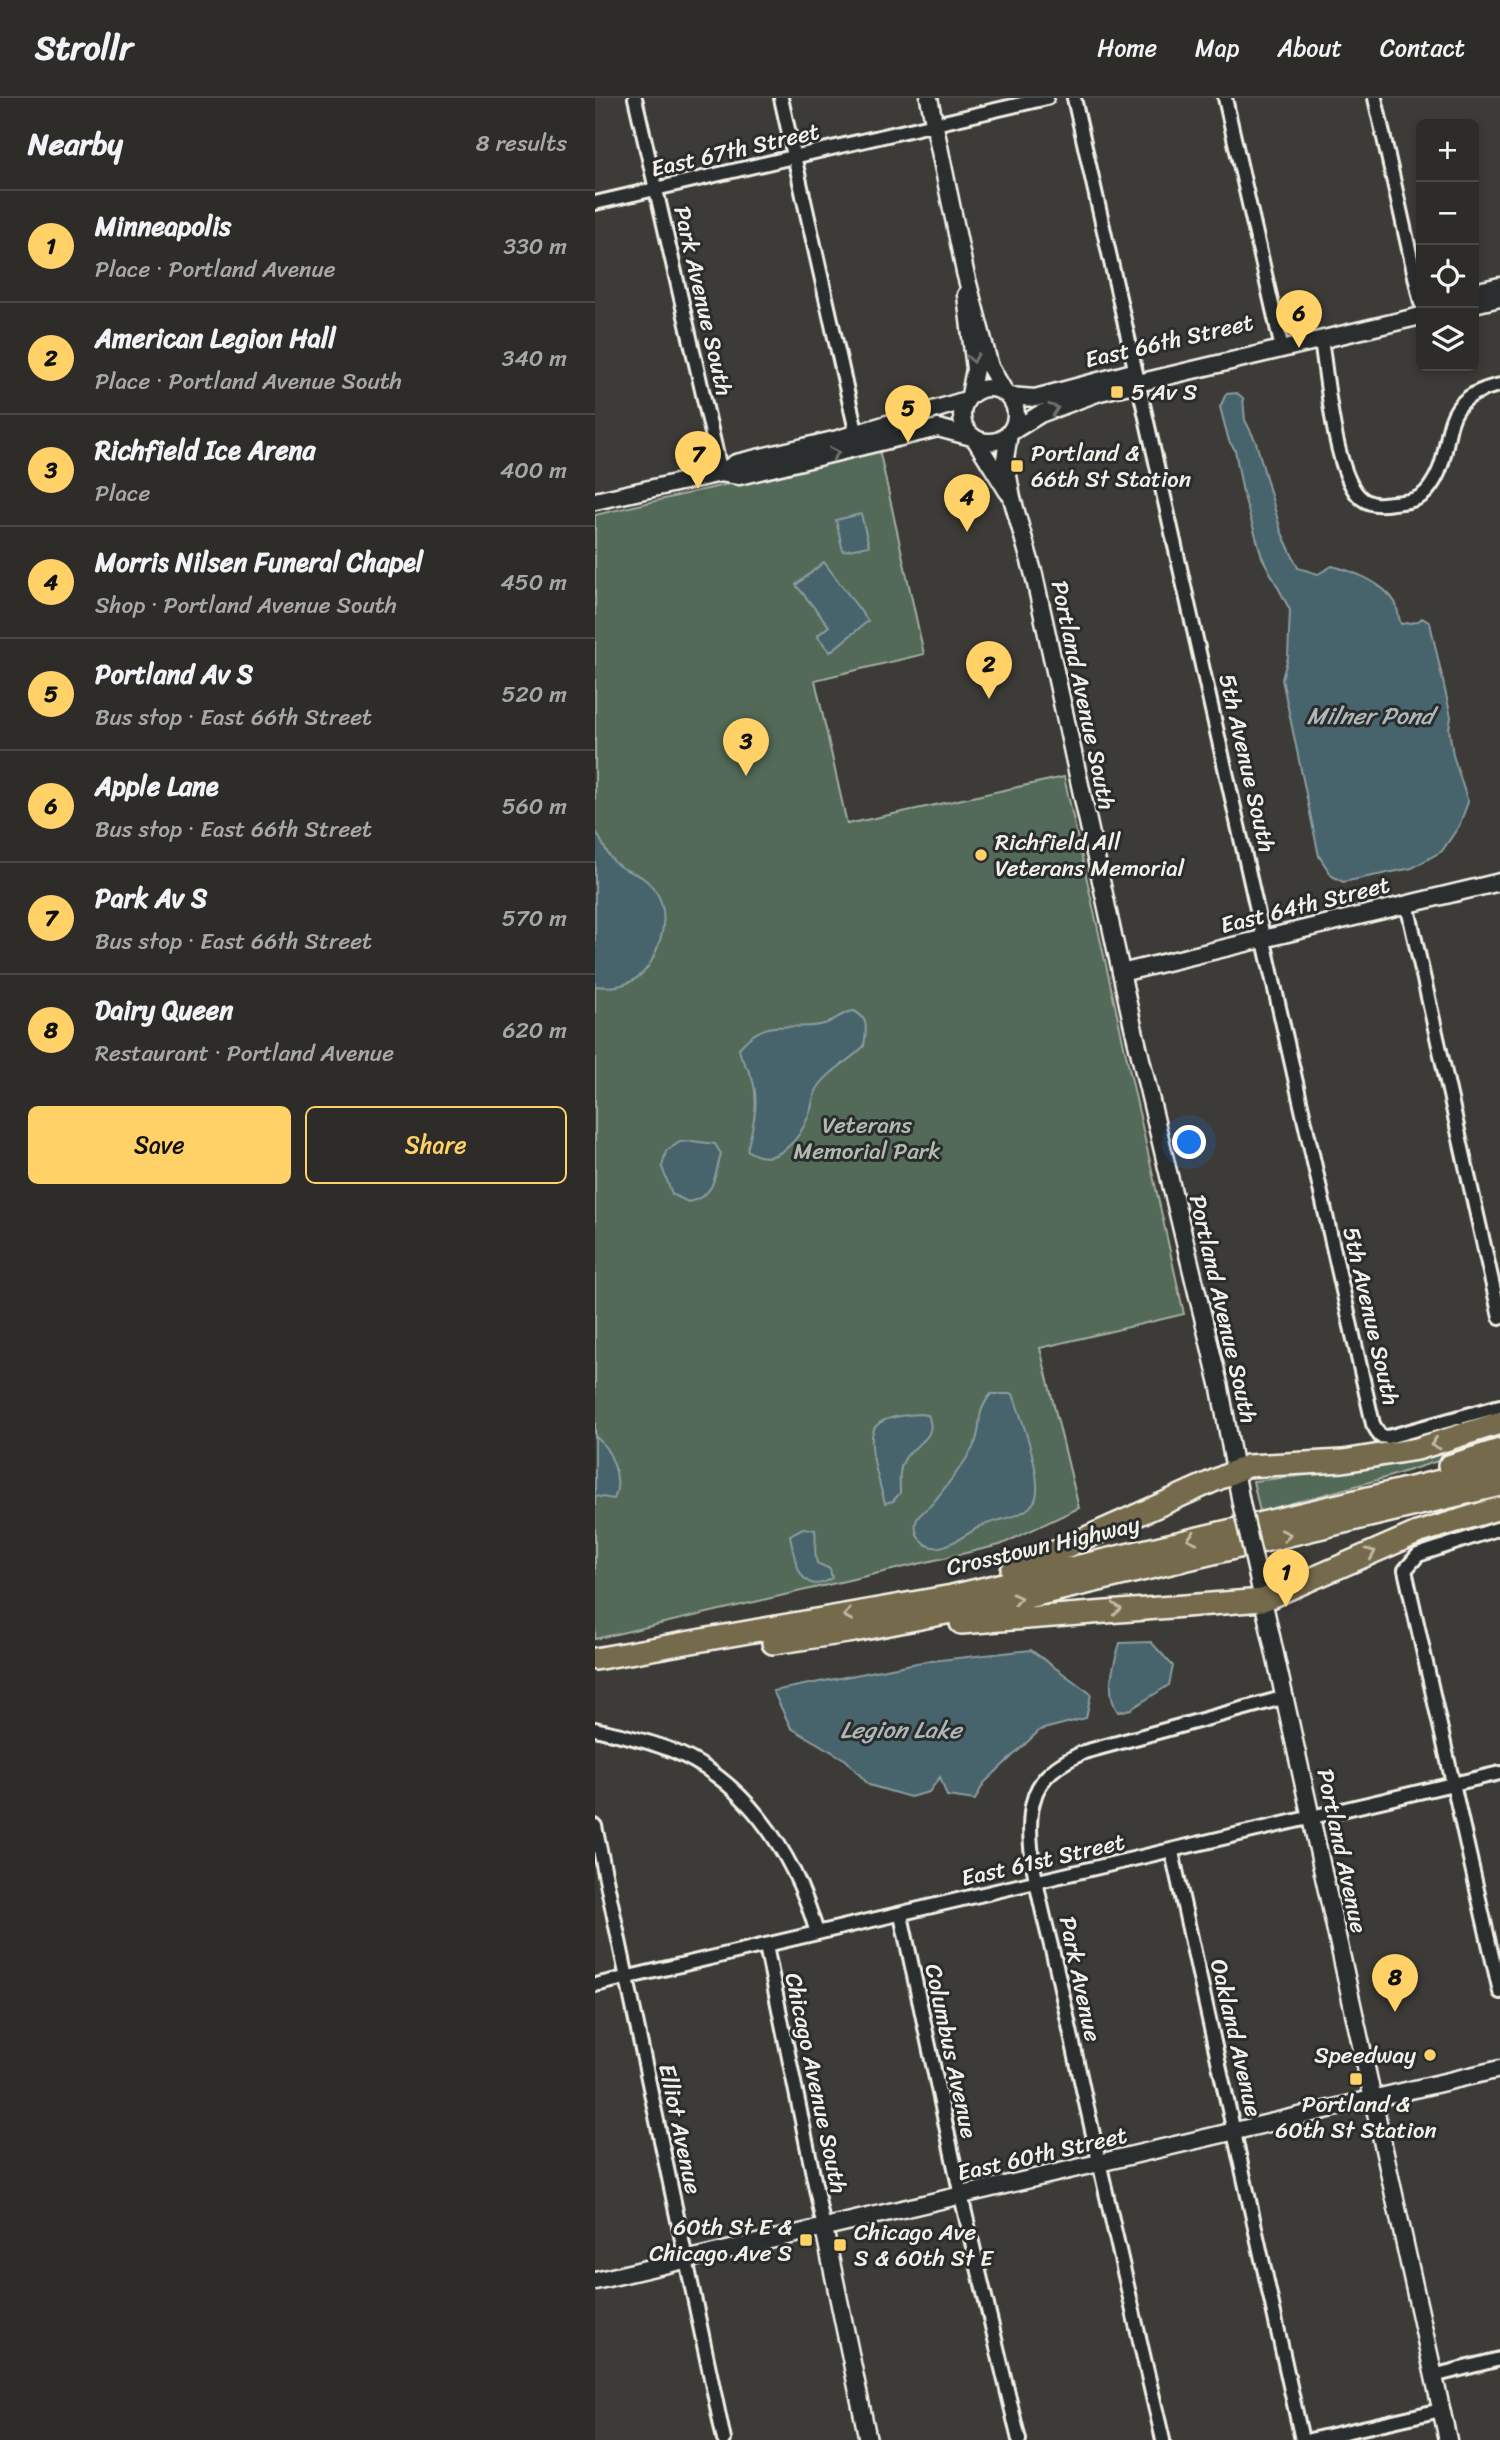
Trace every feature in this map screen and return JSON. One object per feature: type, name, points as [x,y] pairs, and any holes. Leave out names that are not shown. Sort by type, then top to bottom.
[{"type":"highway","points":[[952,1596],[1247,1466],[1343,1461],[1417,1449],[1500,1423]]},
{"type":"highway","points":[[1353,1500],[1500,1450]]},
{"type":"highway","name":"Crosstown Highway","points":[[595,1659],[952,1596],[1500,1467]]},
{"type":"highway","name":"Crosstown Highway","points":[[595,1674],[854,1631],[1023,1598],[1500,1485]]},
{"type":"highway","points":[[854,1631],[1263,1600],[1417,1533],[1500,1508]]},
{"type":"main road","points":[[595,501],[721,473],[736,463],[858,440],[938,428],[993,443],[1010,433],[1017,418],[990,367],[965,272],[929,98]]},
{"type":"main road","points":[[965,272],[966,310],[975,369],[963,424],[974,438]]},
{"type":"main road","points":[[1479,291],[1500,286]]},
{"type":"main road","points":[[1479,303],[1500,298]]},
{"type":"main road","name":"East 66th Street","points":[[1006,394],[1035,398],[1138,376],[1281,344],[1416,305]]},
{"type":"main road","name":"East 66th Street","points":[[1281,344],[1321,340],[1416,317]]},
{"type":"main road","name":"East 66th Street","points":[[1010,433],[1040,414],[1138,376]]},
{"type":"main road","points":[[858,440],[968,398],[986,388],[1006,394]]},
{"type":"main road","name":"Portland Avenue South","points":[[1010,433],[1005,458],[1012,498],[1034,575],[1121,973],[1220,1388],[1233,1473],[1263,1600]]},
{"type":"main road","name":"Portland Avenue South","points":[[974,438],[1012,498]]},
{"type":"main road","name":"East 64th Street","points":[[1121,973],[1500,882]]},
{"type":"main road","name":"Portland Avenue","points":[[1263,1600],[1448,2440]]},
{"type":"main road","name":"East 60th Street","points":[[595,2281],[1500,2069]]},
{"type":"main road","points":[[824,2228],[868,2440]]},
{"type":"street","name":"Park Avenue South","points":[[635,98],[721,473]]},
{"type":"street","points":[[781,98],[858,440]]},
{"type":"street","name":"East 67th Street","points":[[595,203],[1047,98]]},
{"type":"street","name":"5th Avenue South","points":[[1074,98],[1373,1424],[1380,1436],[1416,1430],[1500,1406]]},
{"type":"street","points":[[1225,98],[1281,344]]},
{"type":"street","points":[[1375,98],[1416,282]]},
{"type":"street","points":[[1321,340],[1343,462],[1359,496],[1375,505],[1413,500],[1428,490],[1439,467],[1449,421],[1455,410],[1473,393],[1500,385]]},
{"type":"street","points":[[1407,904],[1500,1317]]},
{"type":"street","points":[[1500,1528],[1418,1555],[1405,1570],[1500,1992]]},
{"type":"street","name":"Park Avenue","points":[[1163,2440],[1098,2164],[1038,1883],[1030,1822],[1033,1799],[1056,1766],[1084,1752],[1286,1696]]},
{"type":"street","points":[[595,1729],[658,1745],[687,1758],[739,1796],[781,1844],[796,1872],[817,1933]]},
{"type":"street","name":"East 61st Street","points":[[595,1984],[1172,1852],[1500,1773]]},
{"type":"street","name":"Elliot Avenue","points":[[595,1826],[724,2440]]},
{"type":"street","name":"Oakland Avenue","points":[[1172,1852],[1302,2440]]},
{"type":"street","name":"Columbus Avenue","points":[[901,1915],[961,2196],[1019,2440]]},
{"type":"street","name":"Chicago Avenue South","points":[[766,1946],[824,2228]]},
{"type":"street","points":[[1433,2376],[1500,2360]]},
{"type":"street","points":[[1310,2440],[1441,2410]]},
{"type":"green space","name":"Veterans Memorial Park","points":[[879,449],[924,654],[815,680],[847,824],[1064,777],[1184,1314],[1040,1348],[1079,1508],[1000,1545],[595,1639],[595,515]]},
{"type":"green space","points":[[1500,1431],[1500,1441],[1388,1477],[1260,1512],[1253,1481],[1382,1467]]},
{"type":"water","name":"Milner Pond","points":[[1237,393],[1243,398],[1245,420],[1256,442],[1281,531],[1298,568],[1318,574],[1332,566],[1358,575],[1390,595],[1396,604],[1401,624],[1417,622],[1422,618],[1430,623],[1451,717],[1449,729],[1453,755],[1468,802],[1459,826],[1442,851],[1412,868],[1343,882],[1332,876],[1319,856],[1282,679],[1288,657],[1290,610],[1262,557],[1243,493],[1235,450],[1229,441],[1220,407],[1226,394]]},
{"type":"water","points":[[861,514],[869,546],[843,551],[836,520]]},
{"type":"water","points":[[824,562],[868,621],[830,652],[817,636],[829,626],[796,585]]},
{"type":"water","points":[[595,830],[615,863],[643,878],[659,896],[662,907],[663,929],[651,962],[634,980],[620,985],[595,986]]},
{"type":"water","points":[[854,1011],[865,1022],[864,1046],[819,1086],[806,1122],[794,1141],[786,1149],[768,1157],[747,1150],[755,1114],[755,1096],[752,1078],[739,1048],[749,1038],[767,1028],[820,1025]]},
{"type":"water","points":[[680,1142],[715,1144],[721,1154],[709,1190],[688,1202],[672,1194],[662,1167],[666,1151]]},
{"type":"water","points":[[991,1394],[1013,1394],[1026,1432],[1037,1480],[1034,1502],[1023,1512],[981,1526],[951,1543],[934,1547],[927,1545],[917,1532],[917,1519],[943,1491],[972,1450],[982,1408]]},
{"type":"water","points":[[928,1415],[928,1436],[908,1454],[902,1464],[900,1493],[893,1501],[885,1503],[873,1452],[873,1432],[876,1426],[885,1420]]},
{"type":"water","points":[[595,1436],[614,1465],[617,1483],[614,1499],[595,1496]]},
{"type":"water","points":[[803,1528],[815,1530],[817,1563],[830,1569],[832,1578],[821,1583],[806,1580],[797,1564],[790,1535]]},
{"type":"water","points":[[1151,1642],[1173,1666],[1169,1685],[1131,1709],[1118,1712],[1111,1687],[1120,1643]]},
{"type":"water","name":"Legion Lake","points":[[1031,1650],[1091,1694],[1086,1718],[1040,1730],[984,1783],[975,1800],[947,1796],[940,1777],[929,1792],[910,1797],[869,1785],[846,1760],[791,1728],[773,1691],[922,1662]]},
{"type":"place","name":"Apple Lane","points":[[1299,348]]},
{"type":"place","name":"5 Av S","points":[[1117,392]]},
{"type":"place","name":"Portland Av S","points":[[908,443]]},
{"type":"place","name":"Portland & 66th St Station","points":[[1017,466]]},
{"type":"place","name":"Park Av S","points":[[698,489]]},
{"type":"place","name":"Morris Nilsen Funeral Chapel","points":[[967,532]]},
{"type":"place","name":"American Legion Hall","points":[[989,699]]},
{"type":"place","name":"Richfield Ice Arena","points":[[746,776]]},
{"type":"place","name":"Richfield All Veterans Memorial","points":[[981,855]]},
{"type":"place","name":"Minneapolis","points":[[1286,1607]]},
{"type":"place","name":"Dairy Queen","points":[[1395,2012]]},
{"type":"place","name":"Speedway","points":[[1430,2055]]},
{"type":"place","name":"Portland & 60th St Station","points":[[1356,2079]]},
{"type":"place","name":"60th St E & Chicago Ave S","points":[[806,2240]]},
{"type":"place","name":"Chicago Ave S & 60th St E","points":[[840,2245]]}]
